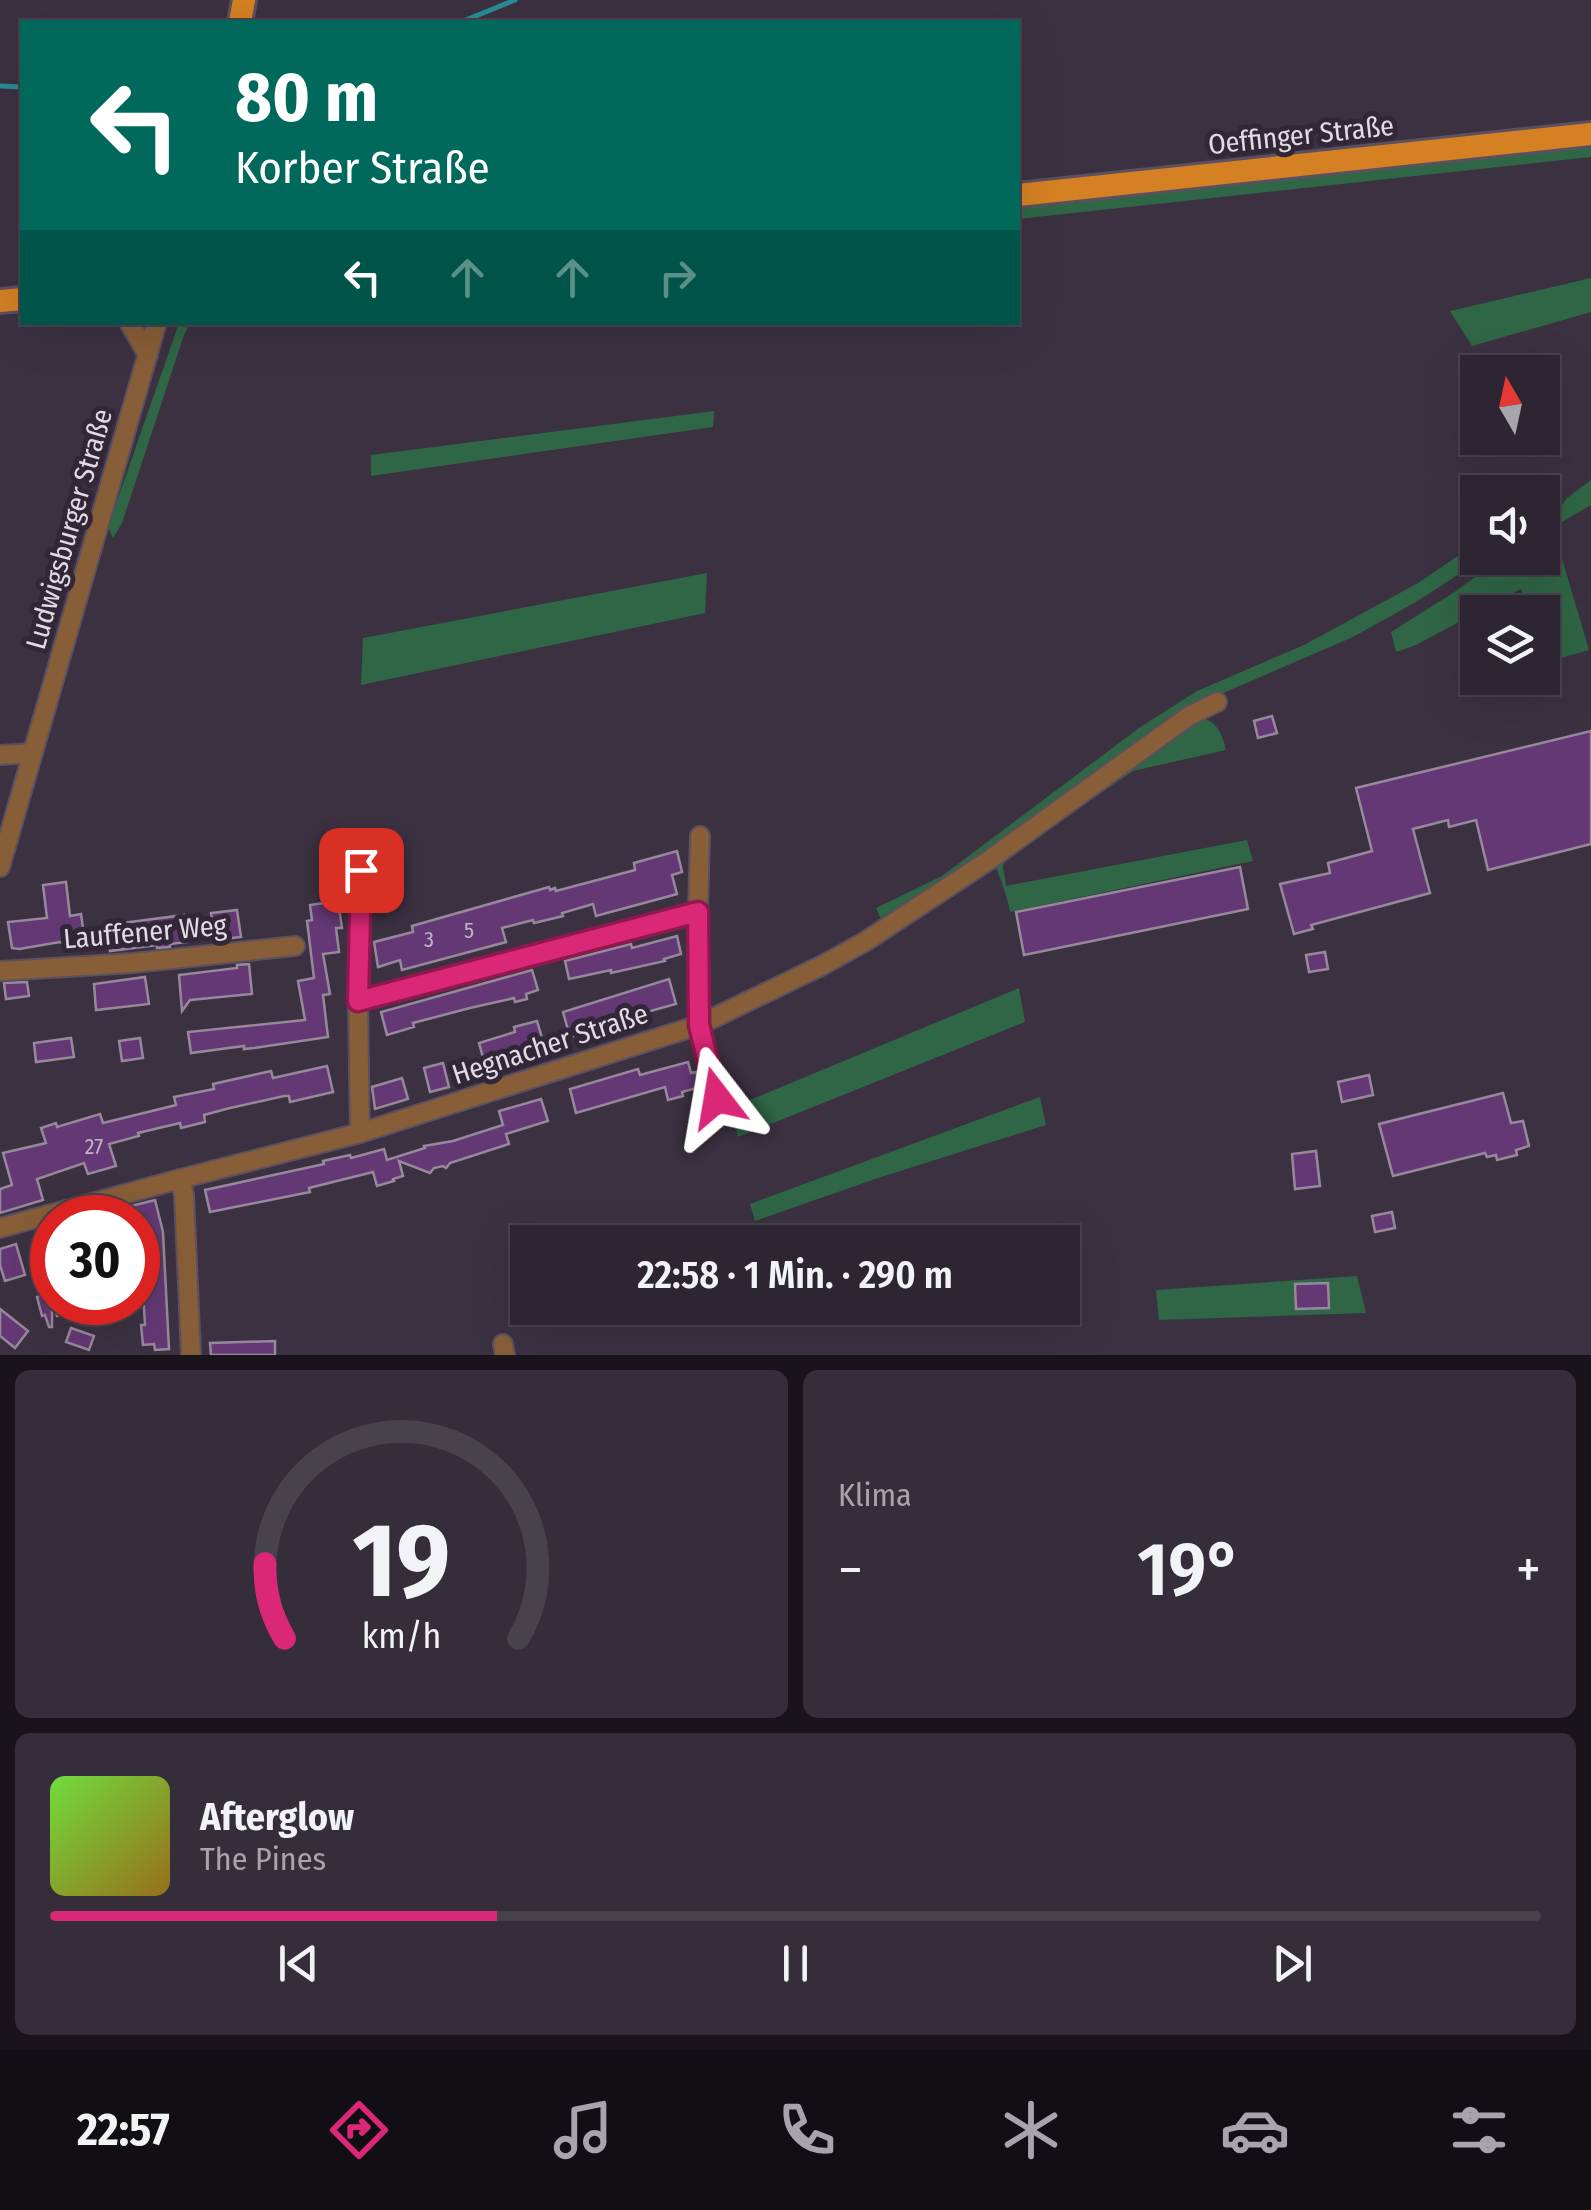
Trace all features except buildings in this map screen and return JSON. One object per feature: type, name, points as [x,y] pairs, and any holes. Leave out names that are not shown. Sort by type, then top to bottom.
[{"type":"main road","name":"Oeffinger Straße","points":[[1020,195],[1591,134]]},
{"type":"street","points":[[132,325],[148,355]]},
{"type":"street","name":"Ludwigsburger Straße","points":[[0,866],[156,325]]},
{"type":"street","name":"Hegnacher Straße","points":[[0,1228],[360,1134],[699,1025],[866,940],[989,860],[1188,716],[1218,702]]},
{"type":"street","points":[[0,755],[34,753]]},
{"type":"street","points":[[700,836],[699,1025],[717,1098]]},
{"type":"street","points":[[360,1134],[361,870]]},
{"type":"street","points":[[358,1001],[698,912]]},
{"type":"street","name":"Lauffener Weg","points":[[0,971],[133,963],[295,946]]},
{"type":"street","points":[[180,1179],[191,1355]]},
{"type":"green space","points":[[1591,141],[1591,157],[1020,219],[1020,203]]},
{"type":"green space","points":[[1591,278],[1591,312],[1472,346],[1450,311]]},
{"type":"green space","points":[[178,325],[189,325],[122,523],[113,538],[108,527]]},
{"type":"green space","points":[[714,411],[713,427],[371,476],[371,455]]},
{"type":"green space","points":[[1591,480],[1591,505],[1560,523],[1560,508]]},
{"type":"green space","points":[[1560,552],[1589,650],[1560,658],[1560,595],[1523,595],[1521,589],[1510,595],[1460,595],[1460,622],[1396,652],[1391,632],[1478,575],[1560,575]]},
{"type":"green space","points":[[1460,555],[1460,574],[1416,602],[1353,637],[1193,706],[918,903],[908,902],[909,909],[884,926],[876,908],[942,876],[1139,728],[1197,691],[1304,645],[1418,583]]},
{"type":"green space","points":[[707,573],[705,613],[361,685],[363,638]]},
{"type":"green space","points":[[1202,718],[1216,726],[1226,750],[1133,771],[1008,856],[1003,866],[1006,886],[1247,840],[1253,861],[1010,912],[995,864],[1125,767]]},
{"type":"green space","points":[[1019,988],[1025,1022],[738,1137],[731,1108]]},
{"type":"green space","points":[[1040,1097],[1046,1125],[755,1221],[750,1204]]},
{"type":"green space","points":[[1357,1276],[1366,1313],[1159,1320],[1156,1290]]},
{"type":"waterway","points":[[466,20],[515,0]]},
{"type":"waterway","points":[[0,86],[20,87]]},
{"type":"route","points":[[361,870],[358,1001],[698,912],[699,1025],[717,1098]]}]
